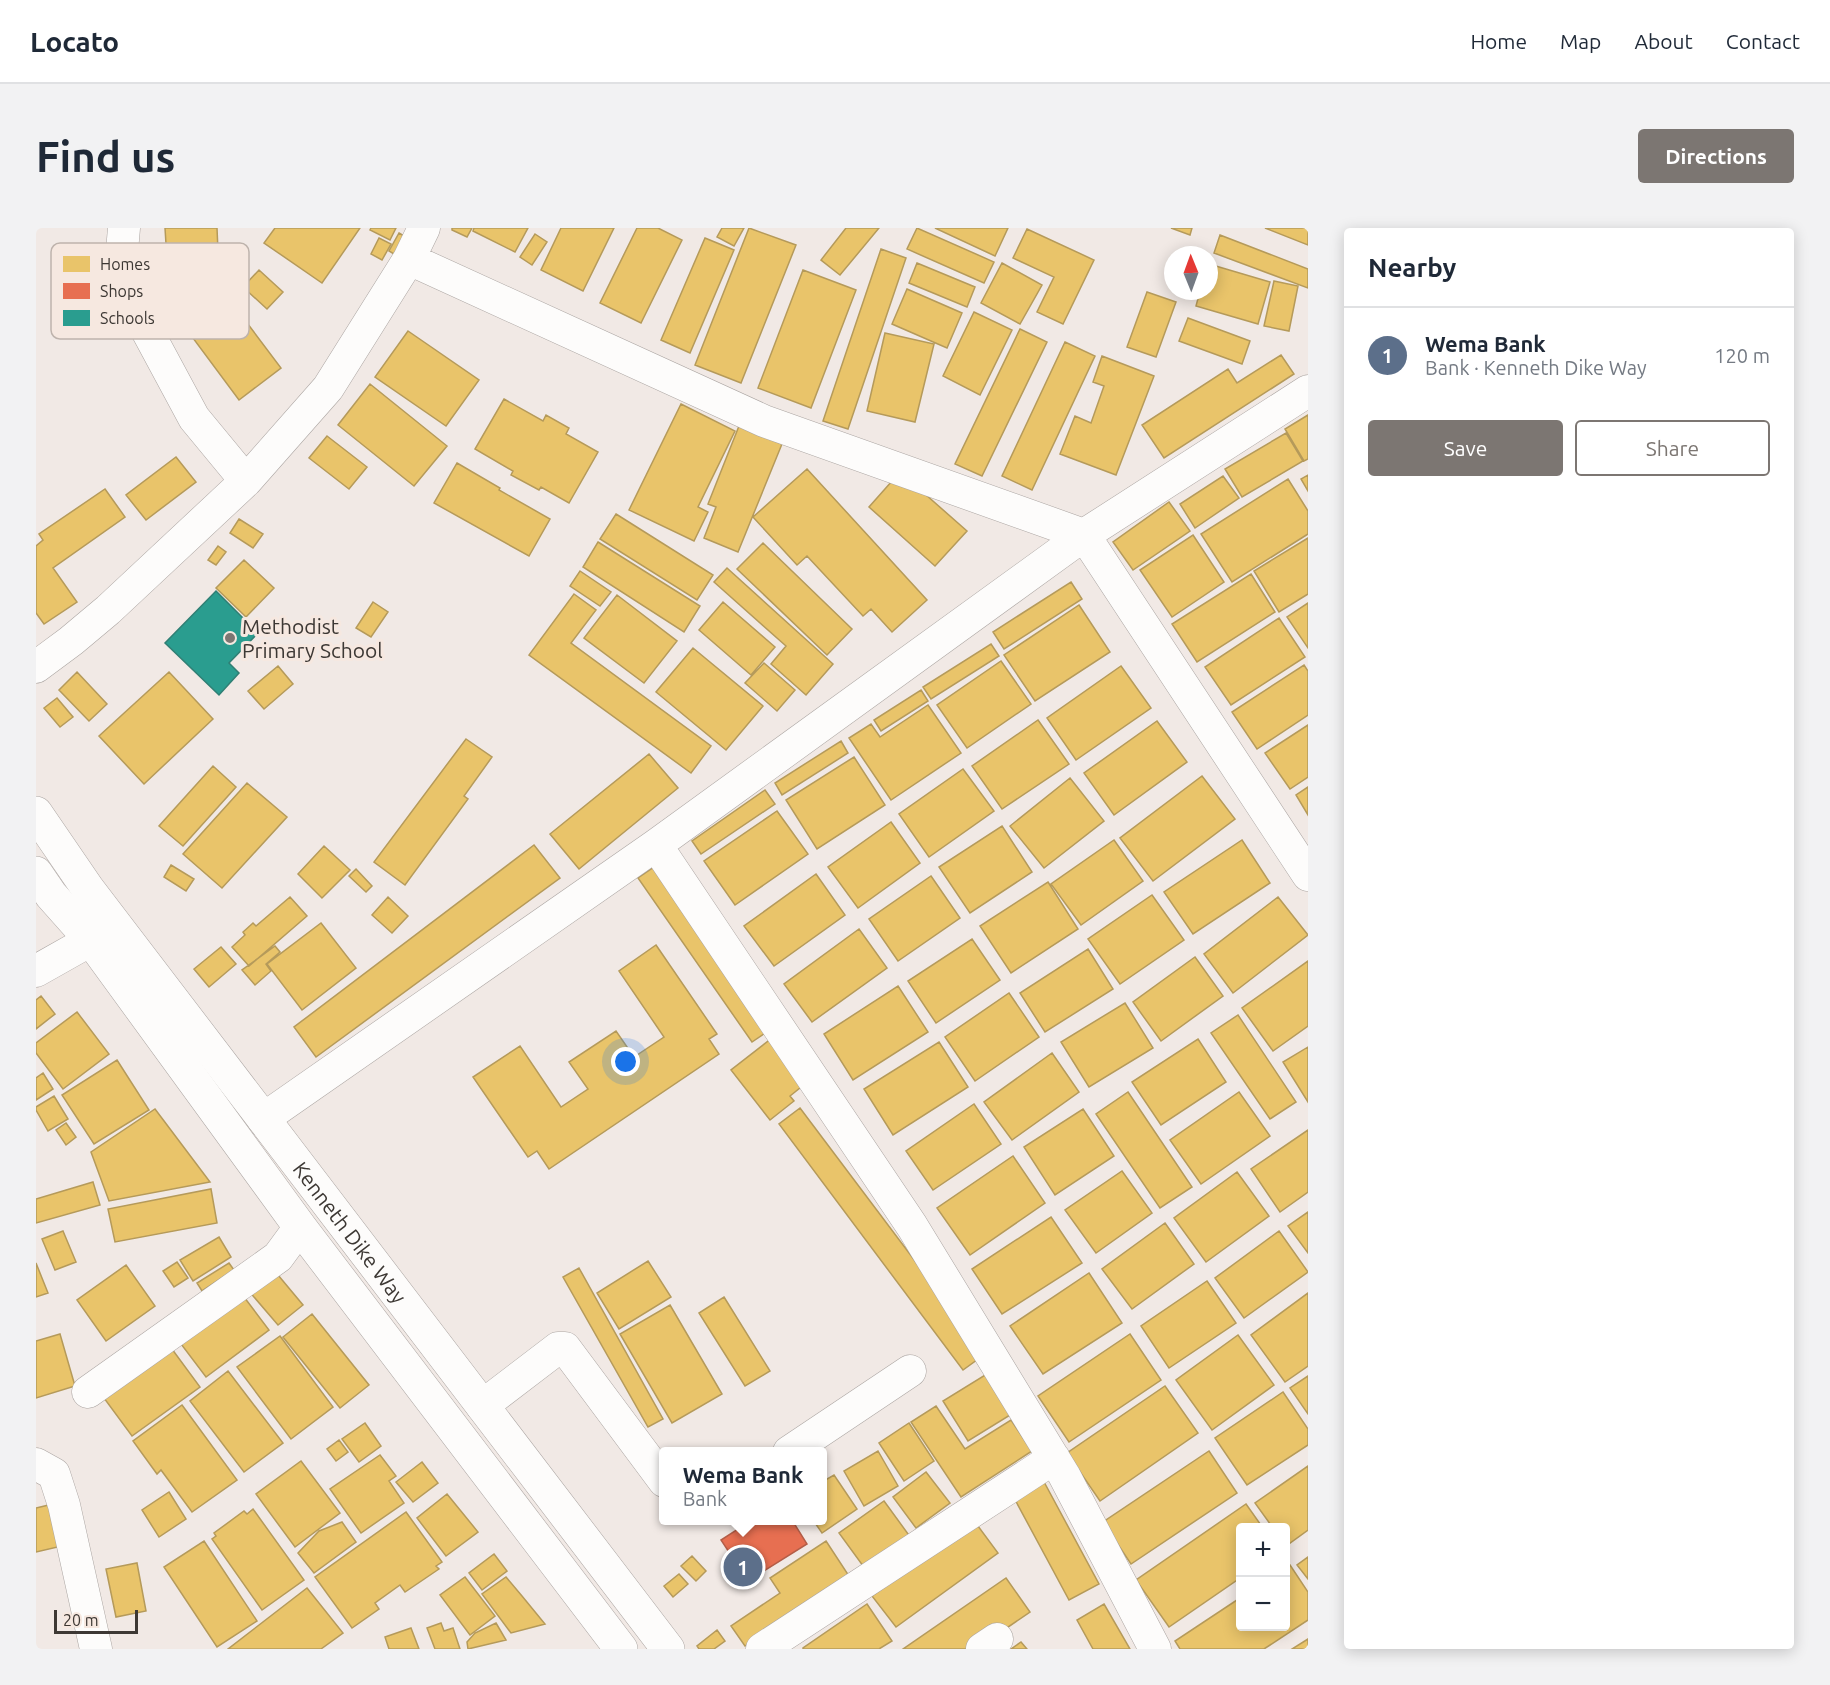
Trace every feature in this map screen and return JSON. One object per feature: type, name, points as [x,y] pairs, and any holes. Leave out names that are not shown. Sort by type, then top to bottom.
[{"type":"highway","name":"Kenneth Dike Way","points":[[36,813],[88,889],[668,1649]]},
{"type":"highway","name":"Kenneth Dike Way","points":[[36,873],[51,895],[91,940],[300,1227],[621,1649]]},
{"type":"street","points":[[123,243],[124,228]]},
{"type":"street","points":[[36,667],[108,610],[246,481],[328,388],[409,259],[424,228]]},
{"type":"street","points":[[409,259],[764,421],[1084,535],[1308,875]]},
{"type":"street","points":[[152,339],[194,418],[246,481]]},
{"type":"street","points":[[263,1119],[656,844],[1084,535],[1308,391]]},
{"type":"street","points":[[656,844],[912,1226],[1054,1458],[1155,1649]]},
{"type":"street","points":[[36,971],[91,940]]},
{"type":"street","points":[[88,1392],[278,1257],[300,1227]]},
{"type":"street","points":[[482,1406],[558,1348],[565,1348],[659,1476]]},
{"type":"street","points":[[796,1447],[910,1371]]},
{"type":"street","points":[[762,1649],[1054,1458]]},
{"type":"street","points":[[36,1464],[54,1474],[61,1495],[96,1649]]},
{"type":"building: Homes","points":[[165,228],[217,228],[218,243],[166,243]]},
{"type":"building: Homes","points":[[275,228],[360,228],[322,283],[264,243]]},
{"type":"building: Homes","points":[[371,228],[396,228],[390,240],[370,230]]},
{"type":"building: Homes","points":[[452,228],[472,228],[467,237]]},
{"type":"building: Homes","points":[[474,228],[528,228],[515,252],[473,231]]},
{"type":"building: Homes","points":[[561,228],[614,228],[583,291],[541,270]]},
{"type":"building: Homes","points":[[637,228],[658,228],[682,240],[641,323],[600,303]]},
{"type":"building: Homes","points":[[722,228],[744,228],[734,246],[717,237]]},
{"type":"building: Homes","points":[[749,228],[796,245],[741,383],[695,365]]},
{"type":"building: Homes","points":[[846,228],[879,228],[840,275],[821,260]]},
{"type":"building: Homes","points":[[917,228],[994,262],[984,283],[907,249]]},
{"type":"building: Homes","points":[[935,228],[1008,228],[995,256]]},
{"type":"building: Homes","points":[[1171,228],[1192,228],[1190,235]]},
{"type":"building: Homes","points":[[1265,228],[1308,228],[1308,245]]},
{"type":"building: Homes","points":[[1027,229],[1094,260],[1063,324],[1037,312],[1054,277],[1013,258]]},
{"type":"building: Homes","points":[[399,233],[409,239],[399,257],[389,251]]},
{"type":"building: Homes","points":[[535,234],[547,242],[532,265],[520,257]]},
{"type":"building: Homes","points":[[1220,235],[1308,269],[1308,288],[1218,254],[1216,246]]},
{"type":"building: Homes","points":[[379,238],[391,244],[382,260],[371,254]]},
{"type":"building: Homes","points":[[705,238],[734,250],[690,353],[661,340]]},
{"type":"building: Homes","points":[[881,249],[906,258],[848,429],[823,421]]},
{"type":"building: Homes","points":[[917,263],[975,287],[967,307],[909,283]]},
{"type":"building: Homes","points":[[1002,263],[1042,285],[1020,324],[981,303]]},
{"type":"building: Homes","points":[[1218,267],[1270,282],[1258,324],[1196,306],[1198,300],[1218,300]]},
{"type":"building: Homes","points":[[259,270],[283,292],[267,309],[249,292],[249,281]]},
{"type":"building: Homes","points":[[803,270],[856,290],[811,408],[758,388]]},
{"type":"building: Homes","points":[[1274,281],[1298,286],[1289,331],[1264,326]]},
{"type":"building: Homes","points":[[907,289],[962,313],[947,348],[892,324]]},
{"type":"building: Homes","points":[[1147,292],[1164,298],[1164,300],[1176,302],[1156,357],[1127,347]]},
{"type":"building: Homes","points":[[974,312],[1012,330],[980,395],[943,376]]},
{"type":"building: Homes","points":[[1188,318],[1250,341],[1242,364],[1179,341]]},
{"type":"building: Homes","points":[[249,326],[281,368],[239,400],[194,339],[249,339]]},
{"type":"building: Homes","points":[[1020,329],[1047,342],[982,476],[955,464]]},
{"type":"building: Homes","points":[[408,331],[479,380],[446,426],[375,377]]},
{"type":"building: Homes","points":[[885,333],[934,344],[915,422],[867,411]]},
{"type":"building: Homes","points":[[1065,342],[1095,356],[1032,490],[1002,476]]},
{"type":"building: Homes","points":[[1281,355],[1294,374],[1164,458],[1142,425],[1228,369],[1237,383]]},
{"type":"building: Homes","points":[[1102,356],[1154,376],[1116,475],[1060,454],[1075,416],[1091,423],[1104,386],[1093,382]]},
{"type":"building: Homes","points":[[370,384],[447,446],[414,486],[338,425]]},
{"type":"building: Homes","points":[[504,399],[543,421],[546,415],[569,428],[566,434],[598,452],[569,503],[541,487],[539,490],[511,475],[513,471],[475,449]]},
{"type":"building: Homes","points":[[681,404],[735,431],[698,507],[708,512],[694,541],[629,510]]},
{"type":"building: Homes","points":[[1308,415],[1308,459],[1304,461],[1285,429]]},
{"type":"building: Homes","points":[[739,426],[782,444],[738,552],[704,538],[716,507],[708,504]]},
{"type":"building: Homes","points":[[1286,433],[1303,461],[1242,497],[1225,469]]},
{"type":"building: Homes","points":[[327,436],[367,467],[349,489],[309,458]]},
{"type":"building: Homes","points":[[176,457],[196,482],[146,520],[126,495]]},
{"type":"building: Homes","points":[[457,463],[550,519],[529,556],[434,503]]},
{"type":"building: Homes","points":[[807,469],[927,600],[892,632],[871,609],[863,616],[807,556],[797,565],[753,517]]},
{"type":"building: Homes","points":[[900,472],[967,531],[935,566],[869,507]]},
{"type":"building: Homes","points":[[1308,475],[1308,491],[1301,479]]},
{"type":"building: Homes","points":[[1223,476],[1239,498],[1195,528],[1180,504]]},
{"type":"building: Homes","points":[[1288,479],[1308,511],[1308,534],[1232,582],[1201,534]]},
{"type":"building: Homes","points":[[105,489],[125,517],[53,568],[77,602],[44,624],[36,613],[36,546],[43,540],[39,534]]},
{"type":"building: Homes","points":[[1169,502],[1190,531],[1133,570],[1113,542]]},
{"type":"building: Homes","points":[[616,514],[713,575],[697,600],[600,539]]},
{"type":"building: Homes","points":[[239,519],[263,534],[253,548],[230,533]]},
{"type":"building: Homes","points":[[1193,535],[1224,582],[1172,617],[1140,570]]},
{"type":"building: Homes","points":[[1308,538],[1308,594],[1279,612],[1254,571]]},
{"type":"building: Homes","points":[[598,542],[700,606],[684,632],[583,567]]},
{"type":"building: Homes","points":[[763,543],[852,629],[827,655],[737,569]]},
{"type":"building: Homes","points":[[218,546],[226,552],[216,565],[208,560]]},
{"type":"building: Homes","points":[[244,560],[274,588],[246,617],[216,588]]},
{"type":"building: Homes","points":[[727,568],[833,664],[806,695],[771,664],[786,646],[714,582]]},
{"type":"building: Homes","points":[[580,571],[611,592],[600,606],[570,586]]},
{"type":"building: Homes","points":[[1251,574],[1275,612],[1197,662],[1172,624]]},
{"type":"building: Homes","points":[[1071,582],[1082,599],[1004,649],[993,632]]},
{"type":"building: Homes","points":[[574,594],[596,610],[571,643],[711,746],[691,773],[529,655]]},
{"type":"building: Homes","points":[[617,595],[677,641],[644,683],[584,638]]},
{"type":"building: Homes","points":[[373,602],[388,612],[371,637],[356,628]]},
{"type":"building: Homes","points":[[723,602],[775,647],[751,675],[699,630]]},
{"type":"building: Homes","points":[[1308,603],[1308,648],[1287,617]]},
{"type":"building: Homes","points":[[1079,605],[1110,652],[1035,701],[1004,655]]},
{"type":"building: Homes","points":[[1279,618],[1305,657],[1231,705],[1205,667]]},
{"type":"building: Homes","points":[[991,644],[999,656],[931,699],[923,687]]},
{"type":"building: Homes","points":[[693,648],[763,706],[726,750],[656,692]]},
{"type":"building: Homes","points":[[1001,661],[1031,704],[967,748],[937,705]]},
{"type":"building: Homes","points":[[764,663],[795,690],[777,711],[745,683]]},
{"type":"building: Homes","points":[[1304,665],[1308,671],[1308,715],[1257,749],[1232,712]]},
{"type":"building: Homes","points":[[278,666],[293,684],[264,709],[248,691]]},
{"type":"building: Homes","points":[[1121,666],[1151,708],[1076,760],[1047,718]]},
{"type":"building: Homes","points":[[77,672],[107,704],[89,721],[59,690]]},
{"type":"building: Homes","points":[[169,672],[213,719],[144,784],[99,736]]},
{"type":"building: Homes","points":[[921,690],[928,701],[881,731],[874,720]]},
{"type":"building: Homes","points":[[57,698],[73,717],[60,727],[44,708]]},
{"type":"building: Homes","points":[[928,705],[961,753],[891,800],[849,738],[871,724],[880,737]]},
{"type":"building: Homes","points":[[1038,720],[1069,764],[1002,809],[972,766]]},
{"type":"building: Homes","points":[[1157,721],[1187,762],[1114,815],[1084,773]]},
{"type":"building: Homes","points":[[1308,725],[1308,777],[1290,789],[1265,753]]},
{"type":"building: Homes","points":[[466,739],[492,757],[464,796],[468,799],[405,885],[374,862]]},
{"type":"building: Homes","points":[[841,741],[848,753],[782,795],[775,783]]},
{"type":"building: Homes","points":[[649,754],[678,788],[579,869],[550,834]]},
{"type":"building: Homes","points":[[854,757],[885,805],[817,849],[786,800]]},
{"type":"building: Homes","points":[[213,766],[236,787],[183,846],[159,826]]},
{"type":"building: Homes","points":[[963,769],[994,811],[929,857],[899,814]]},
{"type":"building: Homes","points":[[1202,776],[1235,819],[1153,881],[1120,838]]},
{"type":"building: Homes","points":[[1070,778],[1104,821],[1044,868],[1010,826]]},
{"type":"building: Homes","points":[[247,783],[287,817],[222,888],[183,854]]},
{"type":"building: Homes","points":[[1308,787],[1308,815],[1296,795]]},
{"type":"building: Homes","points":[[765,790],[775,804],[701,854],[692,841]]},
{"type":"building: Homes","points":[[777,811],[808,854],[735,905],[704,861]]},
{"type":"building: Homes","points":[[891,822],[920,863],[858,908],[828,867]]},
{"type":"building: Homes","points":[[1002,826],[1032,872],[970,913],[939,867]]},
{"type":"building: Homes","points":[[1114,840],[1143,881],[1081,925],[1051,884]]},
{"type":"building: Homes","points":[[1242,840],[1270,883],[1193,934],[1164,892]]},
{"type":"building: Homes","points":[[534,845],[560,878],[316,1057],[294,1027]]},
{"type":"building: Homes","points":[[324,846],[350,870],[322,898],[298,874]]},
{"type":"building: Homes","points":[[660,863],[774,1027],[752,1042],[638,878]]},
{"type":"building: Homes","points":[[171,865],[194,879],[186,891],[164,877]]},
{"type":"building: Homes","points":[[356,869],[372,886],[366,892],[349,876]]},
{"type":"building: Homes","points":[[816,874],[845,915],[774,966],[744,926]]},
{"type":"building: Homes","points":[[931,876],[960,918],[898,961],[869,919]]},
{"type":"building: Homes","points":[[1048,882],[1078,929],[1011,973],[980,926]]},
{"type":"building: Homes","points":[[1152,895],[1184,940],[1120,984],[1088,939]]},
{"type":"building: Homes","points":[[290,897],[307,916],[249,966],[232,947],[245,935],[243,932],[253,923],[256,926]]},
{"type":"building: Homes","points":[[388,897],[408,916],[392,933],[372,915]]},
{"type":"building: Homes","points":[[1278,897],[1308,935],[1233,993],[1204,954]]},
{"type":"building: Homes","points":[[321,923],[356,968],[302,1010],[267,964]]},
{"type":"building: Homes","points":[[859,929],[887,968],[812,1022],[784,984]]},
{"type":"building: Homes","points":[[972,939],[1000,980],[936,1023],[908,981]]},
{"type":"building: Homes","points":[[656,945],[717,1034],[709,1039],[719,1054],[549,1169],[537,1151],[528,1157],[473,1077],[520,1046],[561,1107],[588,1089],[569,1062],[616,1031],[634,1057],[664,1037],[619,971]]},
{"type":"building: Homes","points":[[275,946],[280,952],[266,964],[271,971],[255,985],[242,970]]},
{"type":"building: Homes","points":[[221,947],[236,964],[209,987],[194,969]]},
{"type":"building: Homes","points":[[1088,949],[1113,989],[1045,1032],[1020,993]]},
{"type":"building: Homes","points":[[1195,957],[1223,996],[1161,1041],[1133,1002]]},
{"type":"building: Homes","points":[[1308,961],[1308,1026],[1273,1051],[1242,1008]]},
{"type":"building: Homes","points":[[898,986],[928,1032],[853,1080],[824,1034]]},
{"type":"building: Homes","points":[[1009,993],[1039,1037],[975,1081],[945,1037]]},
{"type":"building: Homes","points":[[41,996],[55,1014],[36,1029],[36,1000]]},
{"type":"building: Homes","points":[[1125,1003],[1153,1048],[1089,1087],[1061,1042]]},
{"type":"building: Homes","points":[[77,1012],[109,1054],[63,1089],[36,1053],[36,1043]]},
{"type":"building: Homes","points":[[1238,1015],[1296,1102],[1270,1119],[1211,1033]]},
{"type":"building: Homes","points":[[772,1038],[806,1083],[790,1096],[794,1101],[770,1120],[731,1070]]},
{"type":"building: Homes","points":[[1198,1039],[1226,1082],[1161,1125],[1132,1082]]},
{"type":"building: Homes","points":[[939,1042],[968,1087],[893,1135],[864,1089]]},
{"type":"building: Homes","points":[[1308,1047],[1308,1102],[1283,1062]]},
{"type":"building: Homes","points":[[1052,1053],[1079,1092],[1012,1140],[984,1102]]},
{"type":"building: Homes","points":[[117,1060],[149,1110],[94,1144],[62,1095]]},
{"type":"building: Homes","points":[[43,1073],[53,1089],[36,1100],[36,1078]]},
{"type":"building: Homes","points":[[1128,1092],[1192,1187],[1160,1208],[1096,1114]]},
{"type":"building: Homes","points":[[1239,1092],[1270,1136],[1201,1184],[1170,1140]]},
{"type":"building: Homes","points":[[54,1096],[68,1119],[48,1131],[36,1107]]},
{"type":"building: Homes","points":[[974,1104],[1001,1144],[933,1190],[906,1151]]},
{"type":"building: Homes","points":[[800,1108],[985,1354],[963,1370],[779,1124]]},
{"type":"building: Homes","points":[[155,1109],[210,1182],[109,1201],[91,1152]]},
{"type":"building: Homes","points":[[1083,1109],[1114,1156],[1055,1195],[1024,1147]]},
{"type":"building: Homes","points":[[66,1123],[76,1137],[66,1145],[56,1130]]},
{"type":"building: Homes","points":[[1308,1130],[1308,1192],[1280,1212],[1251,1169]]},
{"type":"building: Homes","points":[[1013,1156],[1045,1203],[970,1255],[937,1208]]},
{"type":"building: Homes","points":[[1122,1171],[1152,1213],[1096,1253],[1065,1210]]},
{"type":"building: Homes","points":[[1237,1172],[1269,1216],[1206,1262],[1174,1218]]},
{"type":"building: Homes","points":[[93,1182],[100,1205],[36,1223],[36,1199]]},
{"type":"building: Homes","points":[[211,1189],[217,1223],[115,1242],[108,1209]]},
{"type":"building: Homes","points":[[1308,1212],[1308,1253],[1288,1226]]},
{"type":"building: Homes","points":[[1051,1217],[1082,1263],[1002,1314],[972,1269]]},
{"type":"building: Homes","points":[[1165,1223],[1194,1264],[1132,1309],[1102,1269]]},
{"type":"building: Homes","points":[[63,1231],[76,1262],[55,1270],[42,1239]]},
{"type":"building: Homes","points":[[1279,1231],[1308,1272],[1244,1318],[1215,1278]]},
{"type":"building: Homes","points":[[219,1237],[231,1257],[193,1281],[180,1260]]},
{"type":"building: Homes","points":[[648,1261],[671,1297],[619,1329],[597,1293]]},
{"type":"building: Homes","points":[[177,1262],[188,1278],[174,1287],[163,1271]]},
{"type":"building: Homes","points":[[36,1263],[48,1293],[36,1297]]},
{"type":"building: Homes","points":[[229,1263],[234,1270],[202,1291],[197,1283]]},
{"type":"building: Homes","points":[[126,1265],[155,1306],[106,1341],[77,1300]]},
{"type":"building: Homes","points":[[579,1268],[663,1419],[648,1427],[563,1277]]},
{"type":"building: Homes","points":[[273,1269],[303,1305],[278,1325],[248,1290]]},
{"type":"building: Homes","points":[[1089,1273],[1122,1323],[1043,1374],[1010,1326]]},
{"type":"building: Homes","points":[[1207,1281],[1236,1323],[1169,1368],[1141,1326]]},
{"type":"building: Homes","points":[[241,1293],[269,1330],[206,1377],[178,1340]]},
{"type":"building: Homes","points":[[1308,1293],[1308,1366],[1285,1382],[1251,1335]]},
{"type":"building: Homes","points":[[724,1297],[770,1371],[745,1386],[699,1313]]},
{"type":"building: Homes","points":[[670,1305],[722,1394],[672,1423],[620,1334]]},
{"type":"building: Homes","points":[[312,1314],[369,1385],[340,1408],[283,1337]]},
{"type":"building: Homes","points":[[60,1334],[75,1386],[36,1398],[36,1341]]},
{"type":"building: Homes","points":[[1130,1334],[1161,1380],[1069,1442],[1038,1396]]},
{"type":"building: Homes","points":[[1238,1335],[1274,1385],[1212,1430],[1176,1380]]},
{"type":"building: Homes","points":[[280,1336],[333,1407],[291,1439],[237,1367]]},
{"type":"building: Homes","points":[[169,1345],[200,1387],[132,1436],[101,1394]]},
{"type":"building: Homes","points":[[228,1371],[283,1443],[244,1472],[190,1401]]},
{"type":"building: Homes","points":[[990,1372],[1015,1412],[968,1441],[943,1401]]},
{"type":"building: Homes","points":[[1308,1376],[1308,1414],[1290,1388]]},
{"type":"building: Homes","points":[[1165,1386],[1198,1433],[1100,1501],[1067,1453]]},
{"type":"building: Homes","points":[[1283,1392],[1308,1429],[1308,1445],[1247,1485],[1215,1438]]},
{"type":"building: Homes","points":[[182,1405],[237,1480],[192,1512],[161,1470],[157,1474],[133,1441]]},
{"type":"building: Homes","points":[[936,1406],[965,1449],[1011,1420],[1032,1451],[961,1497],[911,1422]]},
{"type":"building: Homes","points":[[365,1423],[381,1446],[359,1462],[342,1439]]},
{"type":"building: Homes","points":[[909,1423],[934,1461],[904,1481],[879,1443]]},
{"type":"building: Homes","points":[[339,1440],[348,1452],[336,1461],[327,1449]]},
{"type":"building: Homes","points":[[878,1451],[898,1486],[864,1506],[844,1471]]},
{"type":"building: Homes","points":[[1209,1451],[1237,1493],[1131,1564],[1103,1522]]},
{"type":"building: Homes","points":[[380,1455],[396,1476],[389,1481],[404,1503],[361,1533],[330,1489]]},
{"type":"building: Homes","points":[[301,1461],[340,1513],[295,1547],[256,1494]]},
{"type":"building: Homes","points":[[422,1462],[438,1483],[413,1502],[396,1482]]},
{"type":"building: Homes","points":[[1308,1466],[1308,1530],[1290,1543],[1290,1523],[1269,1523],[1255,1503]]},
{"type":"building: Homes","points":[[926,1472],[950,1503],[916,1528],[893,1497]]},
{"type":"building: Homes","points":[[834,1475],[857,1509],[822,1533],[816,1525],[827,1525],[827,1479]]},
{"type":"building: Homes","points":[[1043,1480],[1099,1584],[1069,1600],[1013,1496]]},
{"type":"building: Homes","points":[[169,1492],[186,1519],[159,1537],[142,1510]]},
{"type":"building: Homes","points":[[447,1494],[478,1532],[446,1556],[417,1518]]},
{"type":"building: Homes","points":[[884,1501],[911,1538],[866,1570],[839,1533]]},
{"type":"building: Homes","points":[[53,1504],[62,1546],[36,1552],[36,1508]]},
{"type":"building: Homes","points":[[1246,1504],[1259,1523],[1236,1523],[1236,1581],[1169,1627],[1136,1580]]},
{"type":"building: Homes","points":[[253,1509],[304,1580],[262,1610],[212,1539],[216,1536],[214,1533],[244,1511],[247,1514]]},
{"type":"building: Homes","points":[[406,1512],[442,1562],[436,1566],[439,1569],[405,1592],[400,1585],[375,1603],[379,1609],[352,1628],[315,1577]]},
{"type":"building: Homes","points":[[342,1522],[356,1542],[314,1573],[298,1553],[319,1531]]},
{"type":"building: Homes","points":[[975,1522],[998,1553],[896,1627],[872,1596]]},
{"type":"building: Homes","points":[[204,1541],[257,1621],[217,1647],[164,1567]]},
{"type":"building: Homes","points":[[826,1541],[849,1576],[745,1646],[731,1626],[780,1593],[770,1578]]},
{"type":"building: Homes","points":[[494,1554],[507,1571],[482,1590],[469,1573]]},
{"type":"building: Homes","points":[[692,1556],[706,1571],[696,1581],[681,1566]]},
{"type":"building: Homes","points":[[1308,1557],[1308,1579],[1297,1565]]},
{"type":"building: Homes","points":[[137,1563],[146,1611],[116,1617],[106,1569]]},
{"type":"building: Homes","points":[[1290,1565],[1308,1592],[1308,1620],[1264,1649],[1180,1649],[1175,1641],[1236,1601],[1236,1631],[1290,1631]]},
{"type":"building: Homes","points":[[679,1574],[688,1584],[673,1597],[664,1586]]},
{"type":"building: Homes","points":[[465,1577],[495,1616],[470,1635],[440,1595]]},
{"type":"building: Homes","points":[[506,1577],[545,1624],[511,1633],[482,1594]]},
{"type":"building: Homes","points":[[1006,1578],[1030,1612],[976,1649],[903,1649]]},
{"type":"building: Homes","points":[[307,1588],[343,1633],[321,1649],[228,1649]]},
{"type":"building: Homes","points":[[867,1604],[892,1641],[879,1649],[803,1649],[803,1648]]},
{"type":"building: Homes","points":[[1104,1604],[1130,1649],[1093,1649],[1077,1620]]},
{"type":"building: Homes","points":[[441,1623],[444,1631],[453,1628],[460,1649],[435,1649],[427,1628]]},
{"type":"building: Homes","points":[[496,1623],[506,1640],[468,1649],[467,1642],[475,1633]]},
{"type":"building: Homes","points":[[411,1628],[419,1649],[389,1649],[385,1637]]},
{"type":"building: Homes","points":[[717,1630],[725,1641],[714,1649],[699,1649],[697,1646]]},
{"type":"building: Homes","points":[[1308,1639],[1308,1649],[1292,1649]]},
{"type":"building: Homes","points":[[1021,1642],[1027,1649],[1011,1649]]},
{"type":"building: Shops","points":[[744,1525],[795,1525],[807,1544],[748,1581],[721,1540]]},
{"type":"building: Schools","points":[[216,591],[258,633],[229,663],[239,673],[219,695],[165,643]]},
{"type":"place","name":"Methodist Primary School","points":[[230,638]]},
{"type":"place","name":"Wema Bank","points":[[743,1567]]}]
